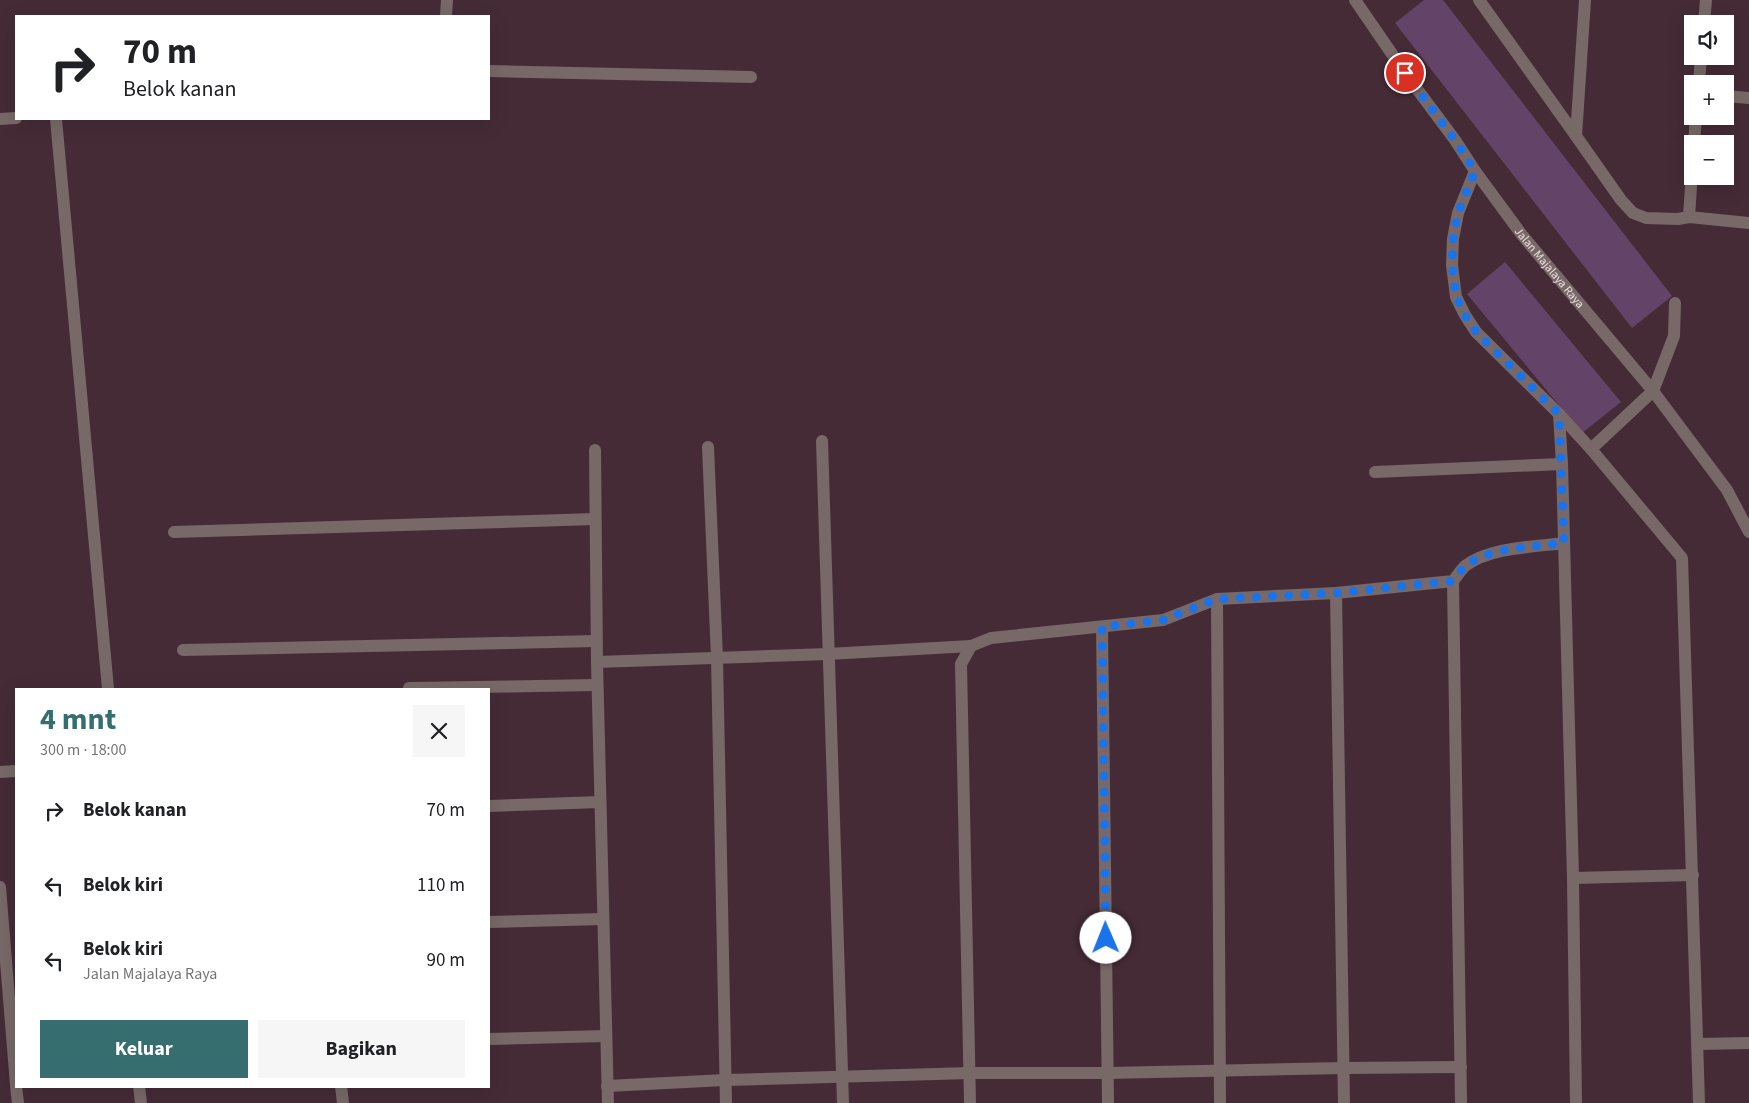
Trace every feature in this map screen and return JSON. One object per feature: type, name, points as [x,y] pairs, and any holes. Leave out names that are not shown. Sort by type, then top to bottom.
[{"type":"street","points":[[446,15],[447,0]]},
{"type":"street","name":"Jalan Majalaya Raya","points":[[1355,0],[1405,73],[1522,235],[1653,390],[1727,490],[1749,532]]},
{"type":"street","points":[[1479,0],[1621,200],[1633,213],[1646,218],[1678,219],[1690,217],[1749,222]]},
{"type":"street","points":[[1576,136],[1585,0]]},
{"type":"street","points":[[1705,15],[1706,0]]},
{"type":"street","points":[[490,71],[751,77]]},
{"type":"street","points":[[1734,97],[1749,98]]},
{"type":"street","points":[[0,119],[15,118]]},
{"type":"street","points":[[56,120],[108,688]]},
{"type":"street","points":[[1475,171],[1458,213],[1453,239],[1452,265],[1456,297],[1465,315],[1476,332],[1559,414],[1591,449],[1682,558],[1699,1103]]},
{"type":"street","points":[[1690,217],[1691,185]]},
{"type":"street","points":[[1591,449],[1653,390],[1674,336],[1675,303]]},
{"type":"street","points":[[1559,414],[1573,878],[1576,1103]]},
{"type":"street","points":[[822,441],[843,1103]]},
{"type":"street","points":[[708,447],[717,658],[726,1103]]},
{"type":"street","points":[[595,450],[596,641],[608,1103]]},
{"type":"street","points":[[1375,472],[1562,464]]},
{"type":"street","points":[[174,532],[595,519]]},
{"type":"street","points":[[1461,1103],[1453,581],[1464,566],[1484,556],[1509,550],[1564,543]]},
{"type":"street","points":[[597,662],[828,654],[971,646],[991,638],[1163,620],[1217,599],[1336,593],[1453,581]]},
{"type":"street","points":[[1336,593],[1344,1103]]},
{"type":"street","points":[[1217,599],[1220,1103]]},
{"type":"street","points":[[1102,627],[1108,1103]]},
{"type":"street","points":[[183,650],[596,641]]},
{"type":"street","points":[[970,1103],[960,664],[971,646]]},
{"type":"street","points":[[409,688],[597,684]]},
{"type":"street","points":[[0,772],[15,771]]},
{"type":"street","points":[[490,806],[600,802]]},
{"type":"street","points":[[1573,878],[1693,875]]},
{"type":"street","points":[[0,887],[15,1074]]},
{"type":"street","points":[[490,922],[603,920]]},
{"type":"street","points":[[490,1039],[606,1036]]},
{"type":"street","points":[[1698,1044],[1749,1043]]},
{"type":"street","points":[[607,1086],[725,1080],[970,1073],[1220,1072],[1460,1067]]},
{"type":"street","points":[[16,1088],[18,1103]]},
{"type":"street","points":[[139,1088],[140,1103]]},
{"type":"street","points":[[341,1088],[343,1103]]},
{"type":"building","points":[[1424,0],[1443,0],[1672,296],[1632,328],[1395,23]]},
{"type":"building","points":[[1505,262],[1621,402],[1582,433],[1467,294]]},
{"type":"route","points":[[1106,938],[1102,627],[1163,620],[1217,599],[1336,593],[1453,581],[1464,566],[1484,556],[1509,550],[1564,543],[1559,414],[1476,332],[1456,297],[1452,265],[1453,239],[1458,213],[1475,171],[1455,140],[1405,73]]}]
